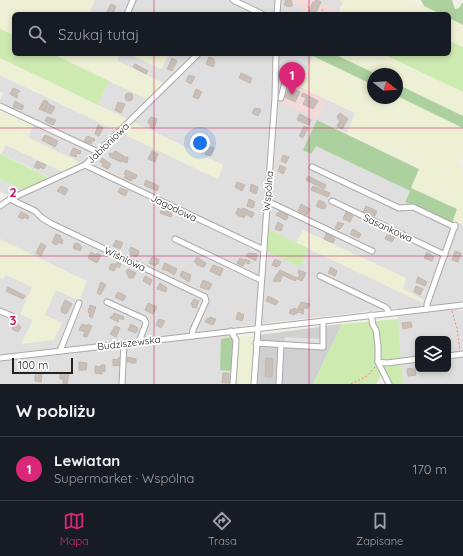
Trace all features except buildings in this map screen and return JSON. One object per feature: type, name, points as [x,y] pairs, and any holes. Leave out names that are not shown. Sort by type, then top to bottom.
[{"type":"street","points":[[128,12],[133,0]]},
{"type":"street","points":[[233,0],[250,12]]},
{"type":"street","points":[[277,12],[278,0]]},
{"type":"street","name":"Jabłoniowa","points":[[0,206],[10,199],[85,165],[196,56]]},
{"type":"street","name":"Wspólna","points":[[254,384],[275,91],[276,56]]},
{"type":"street","points":[[281,98],[285,82]]},
{"type":"street","points":[[0,106],[98,152]]},
{"type":"street","name":"Jagodowa","points":[[85,165],[264,250]]},
{"type":"street","points":[[312,167],[399,208],[413,207],[455,226],[427,304],[427,309]]},
{"type":"street","name":"Wiśniowa","points":[[10,199],[34,210],[42,218],[52,224],[205,297],[206,301],[193,330],[192,336]]},
{"type":"street","points":[[267,201],[372,251]]},
{"type":"street","name":"Sasankowa","points":[[332,201],[445,255]]},
{"type":"street","points":[[176,239],[261,280]]},
{"type":"street","points":[[320,276],[384,306],[388,310],[388,313]]},
{"type":"street","points":[[107,302],[144,319],[146,323],[139,342]]},
{"type":"street","points":[[60,351],[80,303]]},
{"type":"street","name":"Budziszewska","points":[[0,358],[463,305]]},
{"type":"street","points":[[0,311],[12,316]]},
{"type":"street","points":[[371,315],[378,341],[378,362],[390,384]]},
{"type":"street","points":[[256,343],[323,347],[323,321]]},
{"type":"street","points":[[231,331],[236,340],[234,384]]},
{"type":"street","points":[[122,384],[124,344]]},
{"type":"street","points":[[279,384],[281,345]]},
{"type":"street","points":[[451,356],[462,354]]},
{"type":"street","points":[[378,362],[387,363],[415,359]]},
{"type":"path","points":[[308,6],[309,12]]},
{"type":"path","points":[[450,306],[457,329],[462,354]]},
{"type":"path","points":[[351,384],[367,376],[378,362]]},
{"type":"shaded area","points":[[95,0],[340,0],[343,2],[339,11],[341,12],[90,12]]},
{"type":"shaded area","points":[[290,0],[316,0],[342,12],[301,12],[303,7]]},
{"type":"shaded area","points":[[119,56],[134,56],[161,69],[168,56],[313,56],[303,78],[280,68],[279,77],[356,113],[347,133],[317,120],[311,154],[315,145],[410,191],[405,201],[453,223],[453,221],[463,225],[463,300],[458,311],[463,310],[463,384],[403,384],[397,308],[241,326],[234,337],[231,384],[0,384],[0,205],[11,197],[0,191],[0,179],[24,190],[51,178],[1,154],[6,144],[65,173],[27,137],[0,107],[0,99],[3,93],[0,92],[0,75],[218,179],[223,165],[98,105],[109,81],[149,100],[165,84],[117,61]]},
{"type":"shaded area","points":[[279,77],[326,99],[317,120],[278,101]]},
{"type":"shaded area","points":[[342,324],[313,384],[255,384],[258,335]]},
{"type":"shaded area","points":[[285,337],[321,339],[321,346],[284,343]]},
{"type":"green space","points":[[0,0],[95,0],[90,12],[12,12],[12,34],[0,29]]},
{"type":"green space","points":[[340,0],[411,0],[437,12],[341,12],[339,11],[343,2]]},
{"type":"green space","points":[[421,0],[452,0],[455,9],[459,8],[463,2],[463,25],[451,19],[451,12],[437,12],[424,6]]},
{"type":"green space","points":[[451,19],[463,25],[463,47],[451,42]]},
{"type":"green space","points":[[0,29],[12,34],[12,56],[57,56],[109,81],[98,105],[0,58]]},
{"type":"green space","points":[[451,42],[463,47],[463,92],[387,56],[451,56]]},
{"type":"green space","points":[[57,56],[119,56],[117,61],[165,84],[149,100]]},
{"type":"green space","points":[[134,56],[168,56],[161,69]]},
{"type":"green space","points":[[313,56],[367,82],[367,104],[403,104],[403,99],[463,128],[463,159],[458,162],[463,168],[463,225],[453,221],[456,209],[411,188],[419,168],[347,133],[355,113],[279,77],[280,67],[303,78]]},
{"type":"green space","points":[[313,56],[338,56],[367,70],[367,82]]},
{"type":"green space","points":[[338,56],[387,56],[463,92],[463,116],[403,87],[403,68],[367,68],[367,70]]},
{"type":"green space","points":[[0,58],[223,166],[218,179],[0,75]]},
{"type":"green space","points":[[403,87],[463,116],[463,128],[403,99]]},
{"type":"green space","points":[[0,107],[34,124],[28,137],[83,164],[65,173],[6,145],[0,154]]},
{"type":"green space","points":[[317,120],[419,169],[411,188],[457,209],[452,223],[405,202],[410,191],[316,146],[311,154],[303,150]]},
{"type":"green space","points":[[0,154],[52,179],[24,190],[0,179]]},
{"type":"green space","points":[[268,229],[309,249],[300,267],[266,251]]},
{"type":"green space","points":[[303,230],[406,278],[403,289],[426,301],[425,304],[296,243]]},
{"type":"green space","points":[[0,239],[87,281],[79,301],[56,290],[45,315],[62,323],[54,340],[21,344],[33,320],[20,314],[32,287],[6,275],[3,279],[0,278]]},
{"type":"green space","points":[[398,319],[403,384],[388,384],[382,373],[376,384],[313,384],[342,324]]},
{"type":"green space","points":[[256,336],[253,384],[235,384],[237,337]]},
{"type":"green space","points":[[234,337],[232,371],[220,370],[221,339]]},
{"type":"place","name":"Lewiatan","points":[[292,95]]}]
